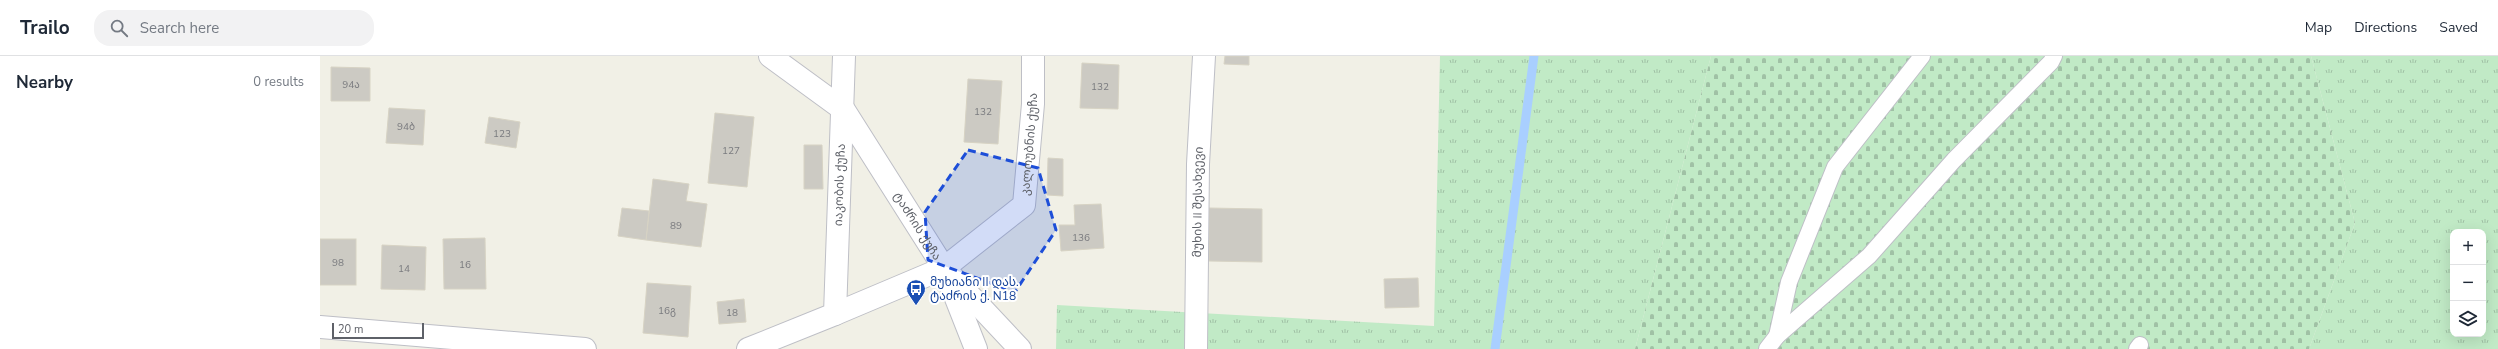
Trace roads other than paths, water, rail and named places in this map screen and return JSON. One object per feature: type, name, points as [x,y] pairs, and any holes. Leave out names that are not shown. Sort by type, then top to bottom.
[{"type":"street","points":[[770,56],[844,110]]},
{"type":"street","name":"იაკობის ქუჩა","points":[[835,314],[844,110],[844,56]]},
{"type":"street","name":"კალოუბნის ქუჩა","points":[[835,314],[944,268],[1024,205],[1033,104],[1033,56]]},
{"type":"street","name":"მუხის II შესახვევი","points":[[1196,349],[1198,164],[1204,56]]},
{"type":"street","name":"ტაძრის ქუჩა","points":[[844,110],[944,268],[1020,349]]},
{"type":"street","points":[[944,268],[976,349]]},
{"type":"street","points":[[748,349],[835,314]]},
{"type":"street","points":[[320,327],[585,349]]},
{"type":"lane","points":[[1777,336],[1789,282],[1835,167],[1922,56]]},
{"type":"lane","points":[[1767,349],[1777,336],[1869,256],[1954,160],[2051,62],[2054,56]]},
{"type":"waterway","points":[[1495,349],[1534,56]]},
{"type":"place","name":"მუხიანი II დას. ტაძრის ქ. N18","points":[[916,306]]}]
